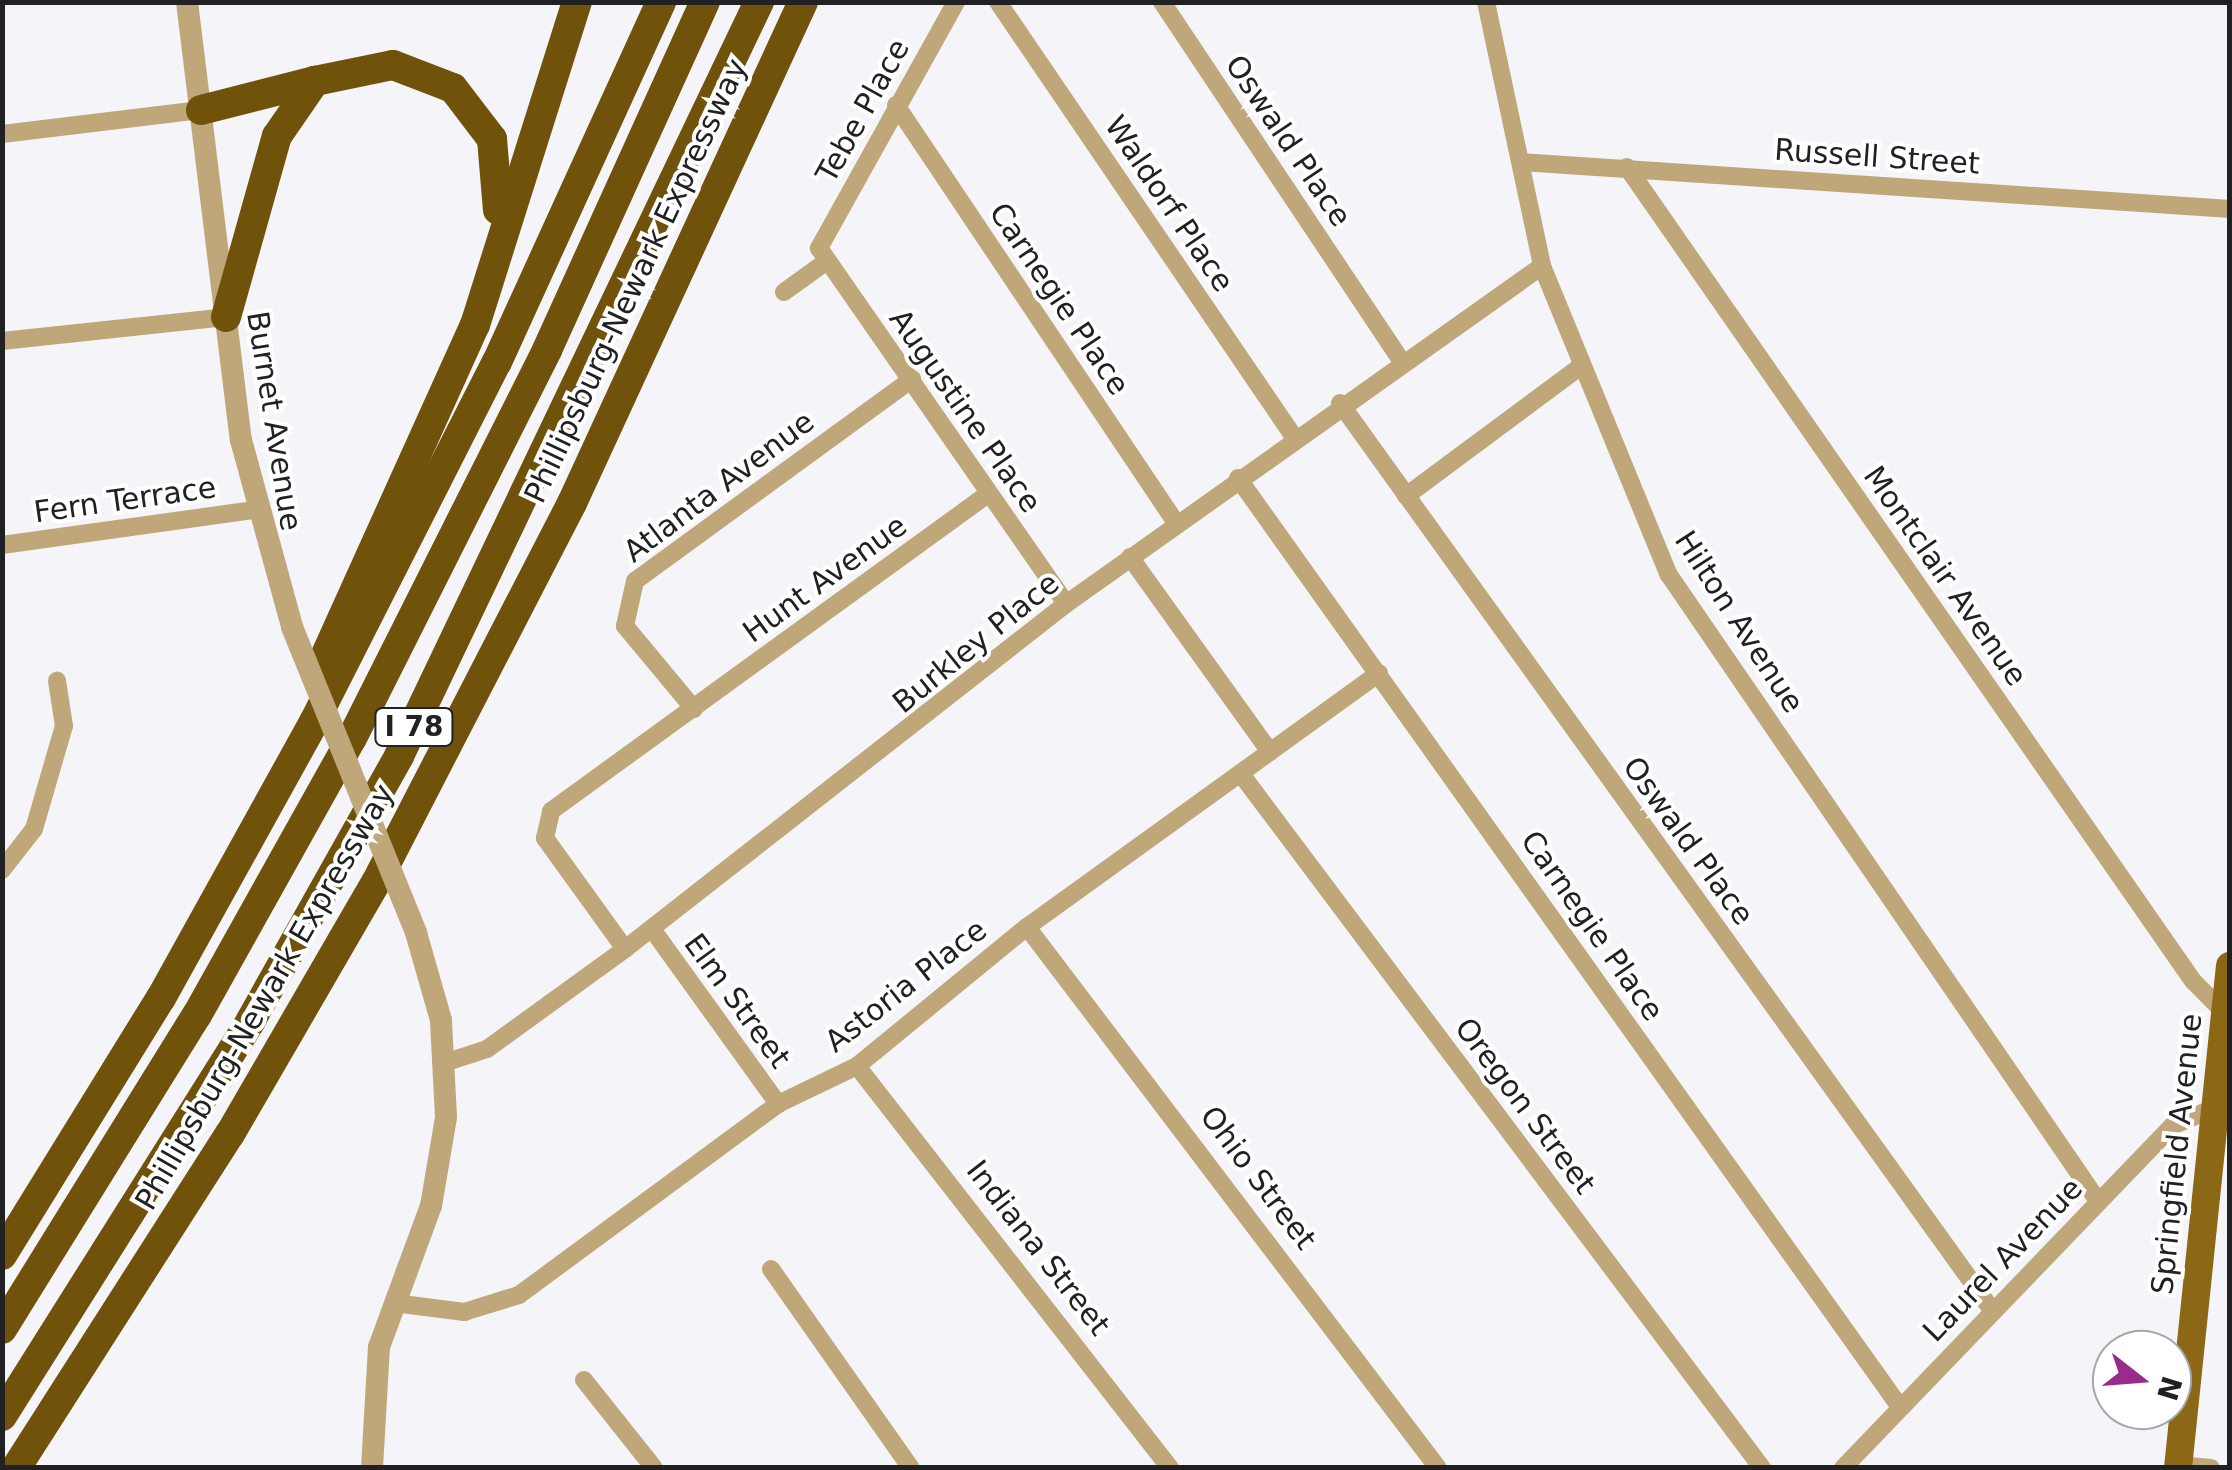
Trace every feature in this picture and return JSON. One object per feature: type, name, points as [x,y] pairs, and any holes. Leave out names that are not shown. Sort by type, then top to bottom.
[{"type":"highway","points":[[263,816],[493,274],[577,2]]},
{"type":"highway","points":[[2,1255],[263,816],[453,453],[662,2]]},
{"type":"highway","name":"Phillipsburg-Newark Expressway","points":[[2,1329],[188,1031],[352,738],[539,366],[705,2]]},
{"type":"highway","name":"Phillipsburg-Newark Expressway","points":[[2,1416],[242,1035],[399,756],[575,404],[759,2]]},
{"type":"highway","name":"Phillipsburg-Newark Expressway","points":[[16,1468],[204,1177],[381,873],[579,487],[803,2]]},
{"type":"highway","points":[[745,132],[819,2]]},
{"type":"highway","points":[[201,110],[315,81],[403,66],[443,80],[473,106],[499,162],[493,274]]},
{"type":"highway","points":[[226,317],[277,136],[315,81]]},
{"type":"main road","name":"Springfield Avenue","points":[[2178,1466],[2230,966]]},
{"type":"street","name":"Burnet Avenue","points":[[187,2],[226,317],[255,510],[292,627],[416,933],[446,1062],[436,1185],[394,1302],[372,1388],[372,1468]]},
{"type":"street","name":"Tebe Place","points":[[823,254],[896,106],[956,2]]},
{"type":"street","name":"Waldorf Place","points":[[998,2],[1294,437]]},
{"type":"street","name":"Oswald Place","points":[[1162,2],[1401,360]]},
{"type":"street","name":"Hilton Avenue","points":[[1486,2],[1542,266],[1580,368],[1669,575],[2098,1200]]},
{"type":"street","name":"Carnegie Place","points":[[896,106],[1176,523]]},
{"type":"street","points":[[2,134],[201,110]]},
{"type":"street","name":"Russell Street","points":[[1520,162],[1626,166],[2230,209]]},
{"type":"street","name":"Montclair Avenue","points":[[1626,166],[2193,981],[2224,1013]]},
{"type":"street","points":[[784,292],[823,254]]},
{"type":"street","name":"Augustine Place","points":[[823,254],[1066,604]]},
{"type":"street","name":"Burkley Place","points":[[446,1062],[487,1049],[625,949],[1066,604],[1340,403],[1542,266]]},
{"type":"street","points":[[2,341],[226,317]]},
{"type":"street","points":[[1406,496],[1580,368]]},
{"type":"street","name":"Atlanta Avenue","points":[[694,709],[626,626],[629,590],[912,379]]},
{"type":"street","name":"Oswald Place","points":[[1340,403],[1992,1310]]},
{"type":"street","name":"Carnegie Place","points":[[1238,478],[1900,1407]]},
{"type":"street","name":"Hunt Avenue","points":[[694,709],[988,494]]},
{"type":"street","name":"Fern Terrace","points":[[2,545],[255,510]]},
{"type":"street","points":[[1130,557],[1270,752]]},
{"type":"street","name":"Astoria Place","points":[[394,1302],[454,1313],[519,1296],[778,1104],[857,1066],[1027,927],[1244,778],[1270,752],[1378,673]]},
{"type":"street","points":[[2,870],[34,829],[64,726],[57,680]]},
{"type":"street","points":[[625,949],[542,826],[694,709]]},
{"type":"street","name":"Oregon Street","points":[[1244,778],[1762,1468]]},
{"type":"street","name":"Ohio Street","points":[[1027,927],[1438,1468]]},
{"type":"street","name":"Elm Street","points":[[652,929],[778,1104]]},
{"type":"street","name":"Indiana Street","points":[[857,1066],[1170,1468]]},
{"type":"street","name":"Laurel Avenue","points":[[1844,1468],[2172,1126],[2214,1108]]},
{"type":"street","points":[[771,1269],[911,1468]]},
{"type":"street","points":[[584,1380],[654,1468]]},
{"type":"street","points":[[2178,1466],[2212,1468]]}]
